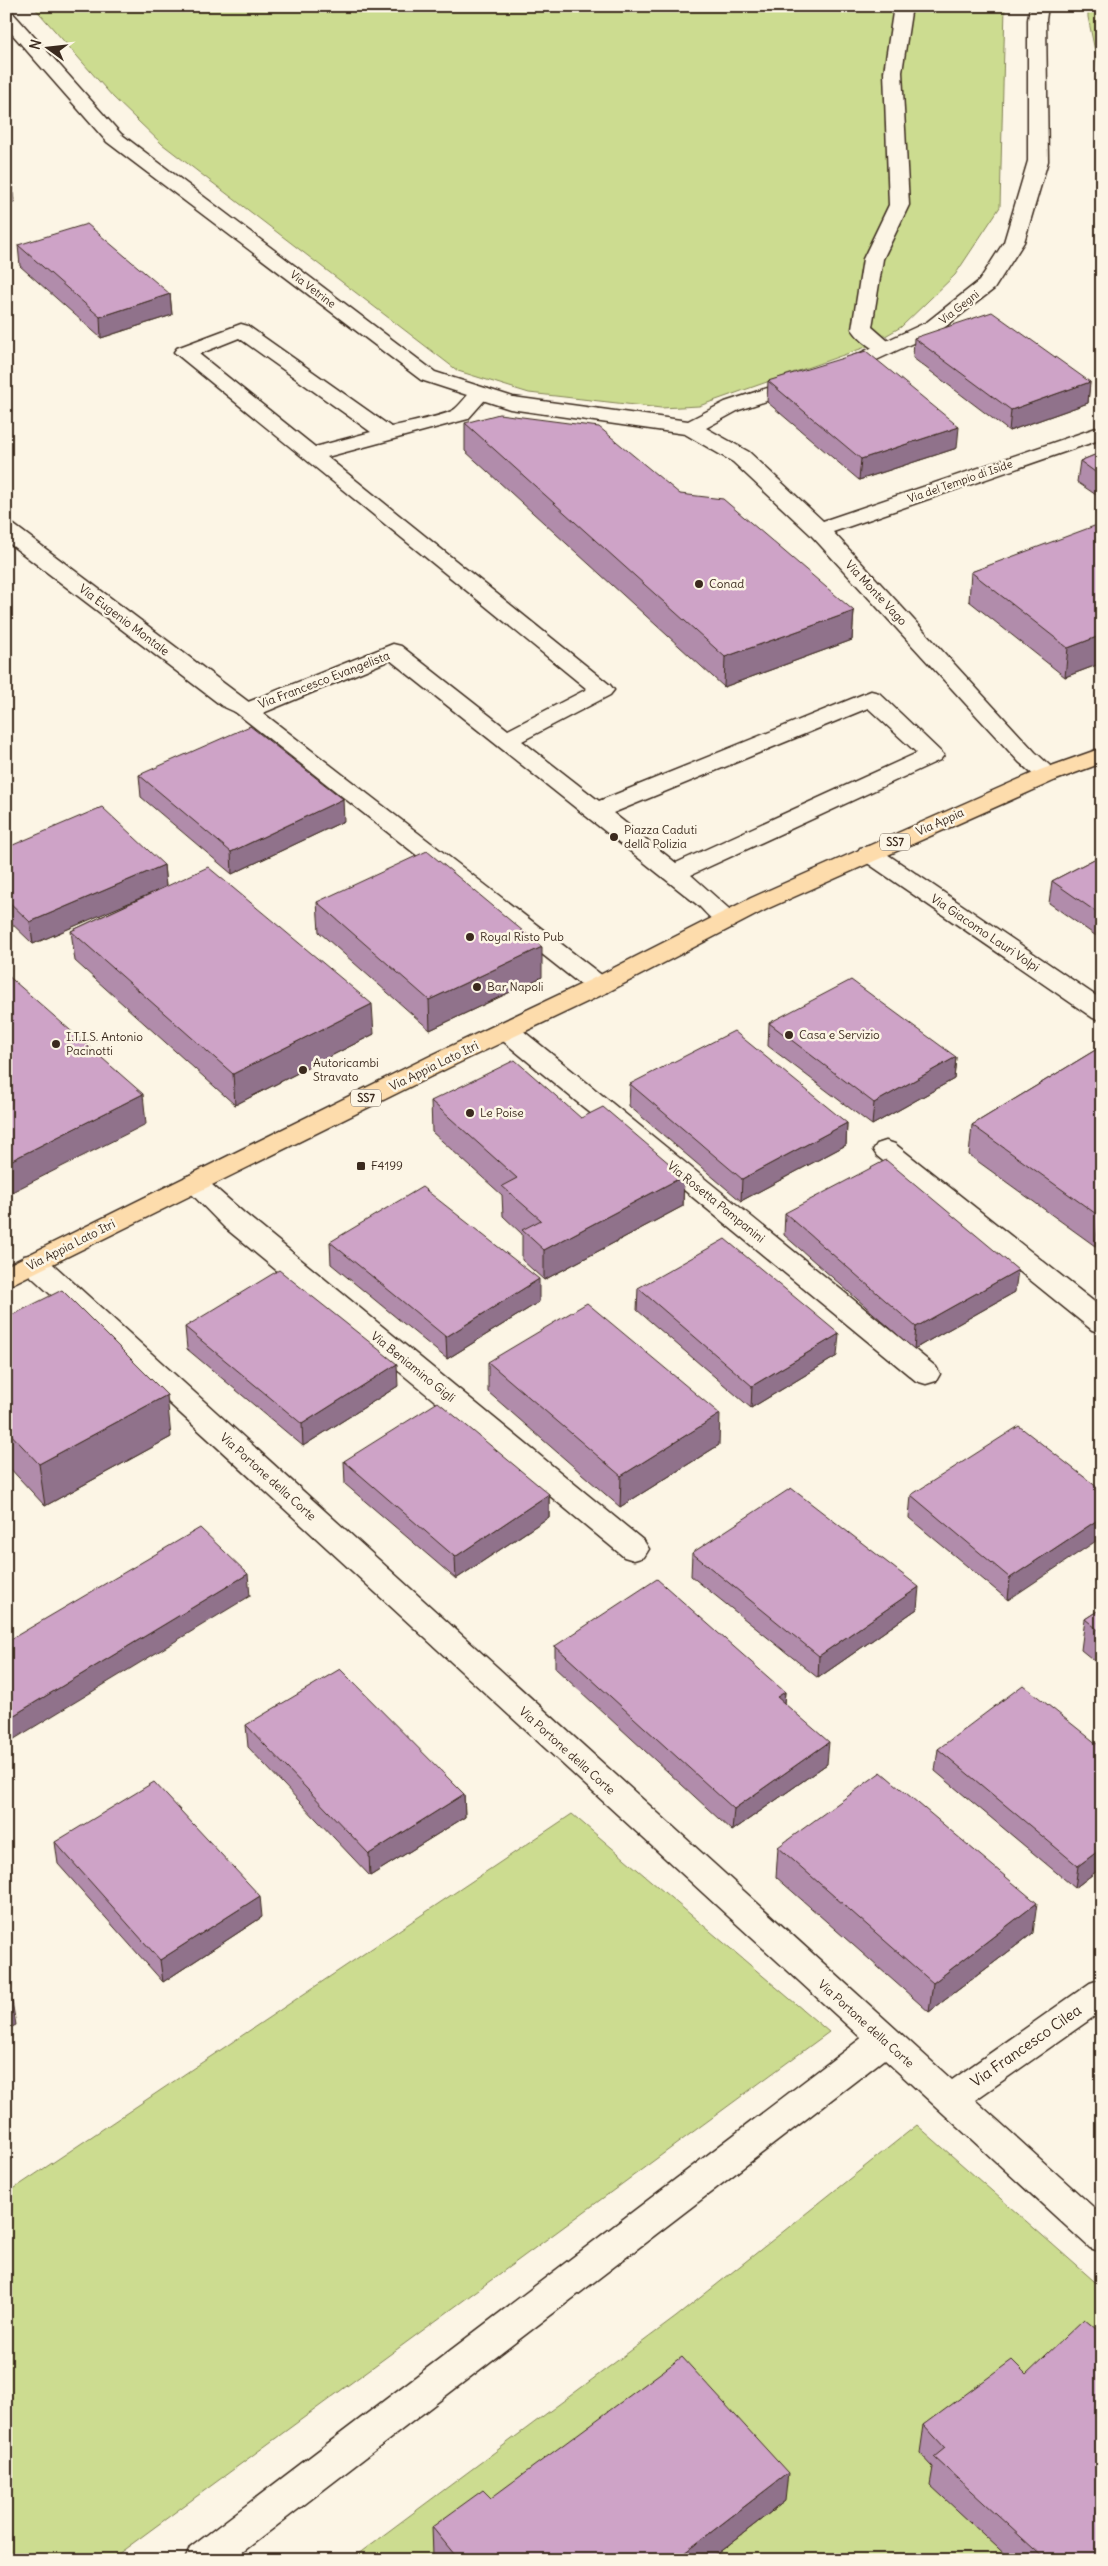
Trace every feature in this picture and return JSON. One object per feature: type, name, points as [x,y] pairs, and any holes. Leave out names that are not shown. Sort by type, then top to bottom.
[{"type":"main road","name":"Via Appia","points":[[727,920],[869,853],[1048,775],[1102,755]]},
{"type":"main road","name":"Via Appia Lato Itri","points":[[6,1278],[440,1061],[599,986],[727,920]]},
{"type":"street","points":[[886,348],[862,328],[873,259],[899,205],[893,72],[903,6]]},
{"type":"street","name":"Via Gegni","points":[[691,428],[732,406],[835,372],[934,326],[987,285],[1014,242],[1038,161],[1037,20],[1040,6]]},
{"type":"street","name":"Via Vetrine","points":[[6,16],[114,138],[428,376],[510,403],[691,428]]},
{"type":"street","points":[[388,434],[241,330],[184,352],[602,690],[506,740]]},
{"type":"street","points":[[311,455],[461,415],[480,393]]},
{"type":"street","name":"Via Monte Vago","points":[[691,428],[741,456],[819,530],[1027,757],[1048,775]]},
{"type":"street","name":"Via del Tempio di Iside","points":[[819,530],[1102,432]]},
{"type":"street","name":"Via Eugenio Montale","points":[[6,530],[230,701],[244,709]]},
{"type":"street","name":"Via Francesco Evangelista","points":[[244,709],[393,651],[596,810],[708,901],[727,920]]},
{"type":"street","points":[[596,810],[871,698],[932,755],[674,873]]},
{"type":"street","name":"Via Francesco Evangelista","points":[[244,709],[599,986]]},
{"type":"street","name":"Via Giacomo Lauri Volpi","points":[[869,853],[1102,1012]]},
{"type":"street","name":"Via Rosetta Pampanini","points":[[507,1031],[926,1374]]},
{"type":"street","points":[[886,1150],[1102,1323]]},
{"type":"street","name":"Via Beniamino Gigli","points":[[194,1183],[234,1220],[634,1549]]},
{"type":"street","name":"Via Portone della Corte","points":[[34,1263],[1102,2237]]},
{"type":"street","name":"Via Francesco Cilea","points":[[951,2099],[1102,1993]]},
{"type":"street","points":[[203,2560],[884,2040]]},
{"type":"green space","points":[[33,6],[1005,6],[1000,207],[955,275],[901,327],[866,347],[699,406],[661,408],[529,393],[458,371],[162,144],[113,97]]},
{"type":"green space","points":[[1088,6],[1102,6],[1102,85],[1088,17]]},
{"type":"green space","points":[[572,1814],[829,2032],[110,2560],[6,2560],[6,2194]]},
{"type":"green space","points":[[917,2125],[1102,2288],[1102,2368],[931,2485],[1011,2560],[709,2560],[785,2500],[434,2555],[437,2560],[350,2560],[676,2317]]},
{"type":"building","points":[[6,178],[12,182],[6,184]]},
{"type":"building","points":[[87,224],[170,294],[100,317],[18,245]]},
{"type":"building","points":[[992,312],[1090,382],[1011,410],[914,338]]},
{"type":"building","points":[[866,351],[959,427],[861,459],[768,381]]},
{"type":"building","name":"Conad","points":[[499,414],[599,427],[680,494],[723,499],[854,611],[725,657],[465,423]]},
{"type":"building","points":[[1102,452],[1102,477],[1080,461]]},
{"type":"building","points":[[1097,525],[1102,529],[1102,635],[1068,648],[971,572]]},
{"type":"building","points":[[250,726],[343,799],[231,852],[139,775]]},
{"type":"building","points":[[102,807],[164,865],[30,922],[6,899],[6,848]]},
{"type":"building","points":[[427,851],[542,947],[429,1000],[317,902]]},
{"type":"building","points":[[1102,855],[1102,916],[1052,881]]},
{"type":"building","points":[[208,867],[372,1004],[233,1074],[71,931]]},
{"type":"building","points":[[6,974],[143,1094],[6,1163]]},
{"type":"building","points":[[851,980],[956,1057],[874,1103],[769,1023]]},
{"type":"building","points":[[734,1031],[847,1123],[742,1179],[630,1084]]},
{"type":"building","points":[[1102,1046],[1102,1214],[1099,1216],[972,1125]]},
{"type":"building","points":[[515,1060],[581,1118],[603,1107],[684,1176],[544,1250],[522,1230],[541,1220],[502,1186],[517,1178],[431,1101]]},
{"type":"building","points":[[886,1160],[1018,1270],[916,1327],[785,1213]]},
{"type":"building","points":[[422,1187],[539,1279],[446,1337],[330,1242]]},
{"type":"building","points":[[725,1239],[839,1334],[752,1386],[638,1288]]},
{"type":"building","points":[[279,1270],[397,1364],[302,1424],[185,1327]]},
{"type":"building","points":[[62,1290],[167,1395],[39,1464],[6,1429],[6,1318]]},
{"type":"building","points":[[587,1303],[720,1414],[621,1476],[488,1362]]},
{"type":"building","points":[[438,1402],[549,1494],[455,1557],[344,1461]]},
{"type":"building","points":[[1019,1426],[1102,1491],[1102,1517],[1010,1578],[911,1495]]},
{"type":"building","points":[[791,1488],[919,1587],[819,1656],[692,1553]]},
{"type":"building","points":[[200,1528],[248,1574],[6,1720],[6,1642]]},
{"type":"building","points":[[657,1579],[785,1692],[777,1697],[829,1742],[734,1809],[555,1646]]},
{"type":"building","points":[[1102,1608],[1102,1633],[1085,1619]]},
{"type":"building","points":[[340,1669],[464,1794],[369,1854],[246,1725]]},
{"type":"building","points":[[1023,1685],[1102,1748],[1102,1848],[1078,1866],[938,1749]]},
{"type":"building","points":[[881,1772],[1037,1903],[933,1983],[778,1847]]},
{"type":"building","points":[[154,1782],[260,1896],[160,1960],[55,1842]]},
{"type":"building","points":[[6,1990],[11,1995],[6,1998]]},
{"type":"building","points":[[1084,2319],[1102,2334],[1102,2560],[1046,2560],[934,2457],[945,2448],[924,2425],[1012,2360],[1026,2374]]},
{"type":"building","points":[[682,2357],[788,2473],[675,2560],[459,2560],[432,2527],[483,2490],[491,2498]]},
{"type":"place","name":"Conad","points":[[699,584]]},
{"type":"place","name":"Piazza Caduti della Polizia","points":[[614,837]]},
{"type":"place","name":"Royal Risto Pub","points":[[470,937]]},
{"type":"place","name":"Bar Napoli","points":[[477,987]]},
{"type":"place","name":"Casa e Servizio","points":[[789,1035]]},
{"type":"place","name":"I.T.I.S. Antonio Pacinotti","points":[[56,1044]]},
{"type":"place","name":"Autoricambi Stravato","points":[[303,1070]]},
{"type":"place","name":"Le Poise","points":[[470,1113]]},
{"type":"place","name":"F4199","points":[[361,1166]]}]
